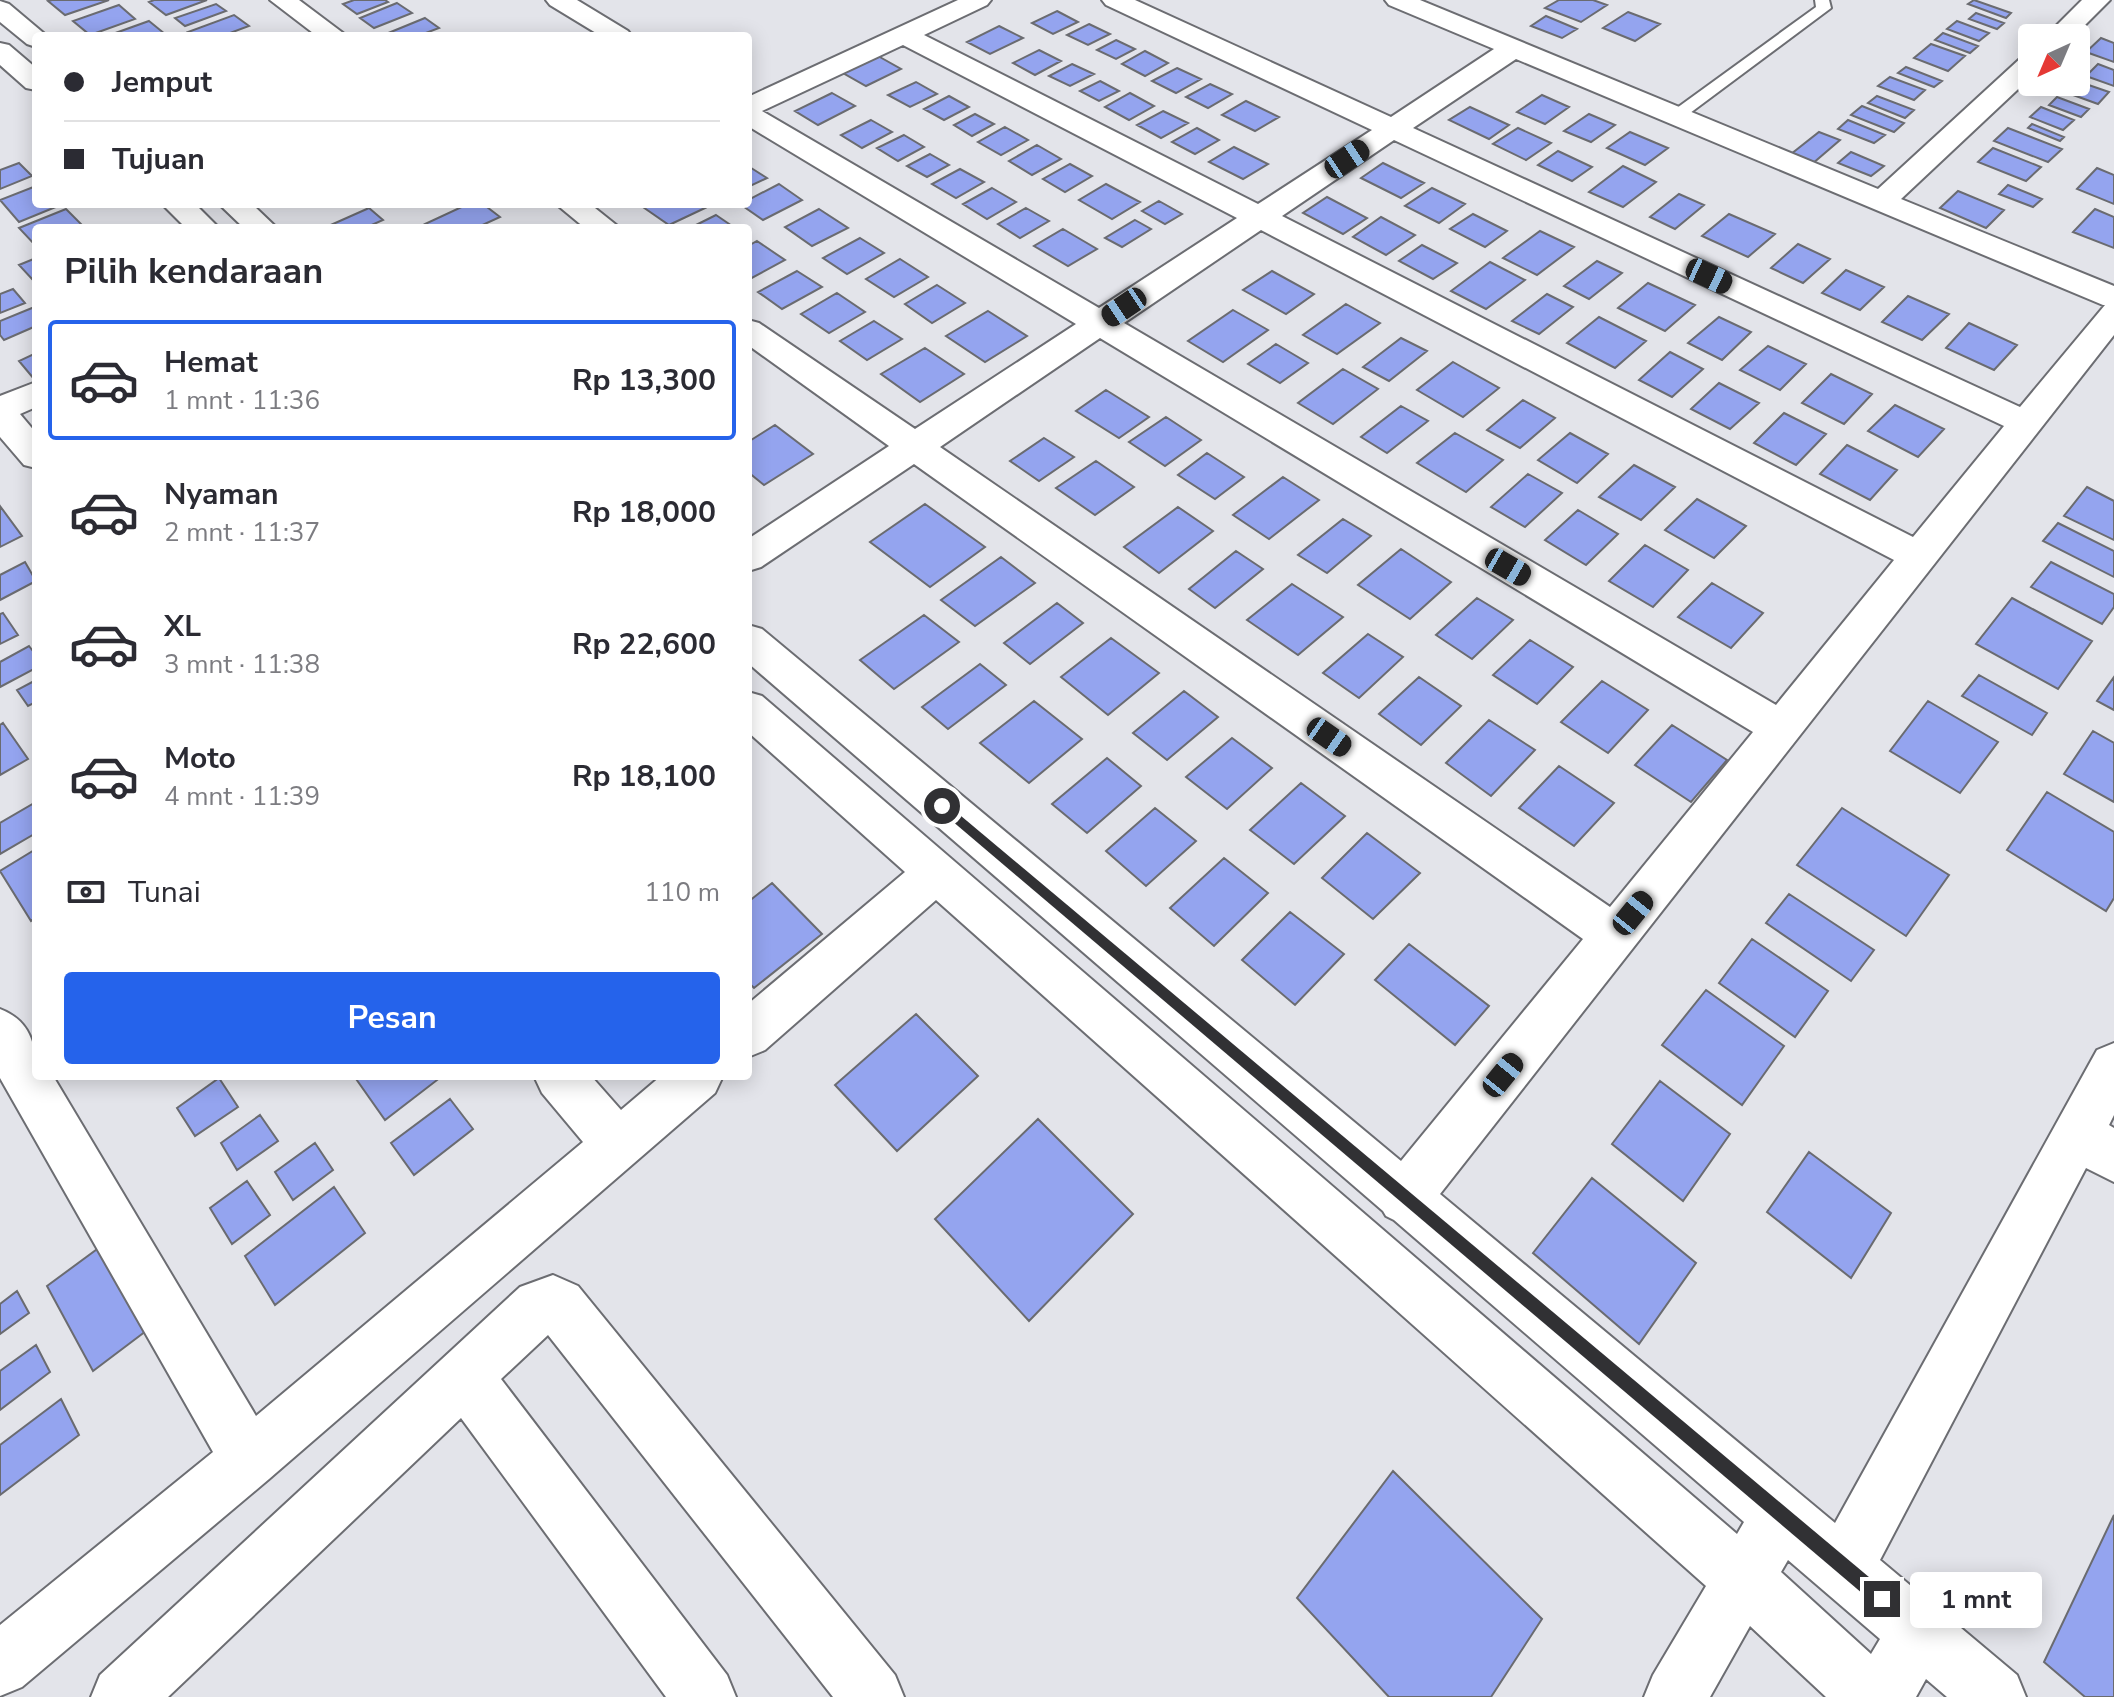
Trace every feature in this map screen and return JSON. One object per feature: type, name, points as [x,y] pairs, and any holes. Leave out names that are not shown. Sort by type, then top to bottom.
[{"type":"street","points":[[283,0],[328,32]]},
{"type":"street","points":[[559,0],[612,32]]},
{"type":"street","points":[[752,105],[978,0]]},
{"type":"street","points":[[1115,0],[2026,423]]},
{"type":"street","points":[[1398,0],[2114,298]]},
{"type":"street","points":[[2072,24],[2097,0]]},
{"type":"street","points":[[0,9],[32,36]]},
{"type":"street","points":[[904,35],[1257,219],[1919,556]]},
{"type":"street","points":[[752,554],[1514,48]]},
{"type":"street","points":[[0,51],[32,79]]},
{"type":"street","points":[[1882,201],[2018,75]]},
{"type":"street","points":[[752,116],[1781,728]]},
{"type":"street","points":[[182,208],[200,224]]},
{"type":"street","points":[[577,208],[599,224]]},
{"type":"street","points":[[1404,1198],[2114,313]]},
{"type":"street","points":[[752,333],[1615,936]]},
{"type":"street","points":[[32,395],[0,412],[32,451]]},
{"type":"street","points":[[752,643],[1995,1697]]},
{"type":"street","points":[[752,712],[1745,1580],[1872,1697]]},
{"type":"street","points":[[752,1031],[935,873]]},
{"type":"street","points":[[0,1032],[249,1459]]},
{"type":"street","points":[[1844,1566],[2096,1146],[2114,1066]]},
{"type":"street","points":[[562,1080],[618,1145]]},
{"type":"street","points":[[0,1665],[249,1459],[693,1080]]},
{"type":"street","points":[[122,1697],[463,1375],[539,1306],[553,1302],[559,1305],[873,1697]]},
{"type":"street","points":[[463,1375],[705,1697]]},
{"type":"street","points":[[1675,1697],[1782,1514]]},
{"type":"street","points":[[1880,1697],[1920,1632]]},
{"type":"lane","points":[[1676,116],[1824,8],[1822,0]]},
{"type":"building","points":[[109,0],[65,15],[48,1]]},
{"type":"building","points":[[207,0],[166,15],[149,2]]},
{"type":"building","points":[[354,0],[388,2],[357,14],[343,4]]},
{"type":"building","points":[[1559,0],[1593,0],[1607,5],[1581,22],[1545,8]]},
{"type":"building","points":[[1974,0],[2011,13],[2006,18],[1968,4]]},
{"type":"building","points":[[397,3],[412,13],[374,28],[360,18]]},
{"type":"building","points":[[216,4],[226,11],[185,26],[175,18]]},
{"type":"building","points":[[119,5],[135,19],[98,32],[86,32],[73,21]]},
{"type":"building","points":[[1057,11],[1078,22],[1053,34],[1032,23]]},
{"type":"building","points":[[1628,12],[1660,24],[1635,41],[1603,28]]},
{"type":"building","points":[[1976,13],[2004,23],[1997,29],[1969,19]]},
{"type":"building","points":[[234,15],[249,26],[233,32],[188,32]]},
{"type":"building","points":[[1546,16],[1577,29],[1562,38],[1531,26]]},
{"type":"building","points":[[425,18],[439,28],[428,32],[391,32]]},
{"type":"building","points":[[149,21],[163,32],[118,32]]},
{"type":"building","points":[[1957,21],[1989,33],[1979,41],[1947,29]]},
{"type":"building","points":[[1089,24],[1110,34],[1088,45],[1067,35]]},
{"type":"building","points":[[999,26],[1023,38],[990,54],[967,42]]},
{"type":"building","points":[[1943,33],[1978,46],[1970,53],[1935,40]]},
{"type":"building","points":[[2101,38],[2114,43],[2114,62],[2090,53],[2090,48]]},
{"type":"building","points":[[1116,40],[1135,49],[1116,59],[1097,50]]},
{"type":"building","points":[[1931,44],[1965,56],[1948,71],[1914,58]]},
{"type":"building","points":[[1039,50],[1061,61],[1035,75],[1013,63]]},
{"type":"building","points":[[1145,51],[1168,63],[1145,76],[1122,64]]},
{"type":"building","points":[[878,56],[901,69],[866,86],[843,73]]},
{"type":"building","points":[[1072,64],[1094,74],[1070,86],[1049,76]]},
{"type":"building","points":[[2098,64],[2114,70],[2114,86],[2090,77],[2090,72]]},
{"type":"building","points":[[1906,67],[1942,81],[1934,87],[1898,73]]},
{"type":"building","points":[[1177,68],[1201,79],[1176,93],[1152,81]]},
{"type":"building","points":[[1890,77],[1925,90],[1914,100],[1878,86]]},
{"type":"building","points":[[1100,81],[1119,91],[1099,101],[1080,91]]},
{"type":"building","points":[[916,82],[937,94],[910,107],[888,95]]},
{"type":"building","points":[[1210,84],[1232,94],[1208,108],[1186,97]]},
{"type":"building","points":[[2090,85],[2109,92],[2098,104],[2076,96],[2090,96]]},
{"type":"building","points":[[832,93],[855,106],[818,125],[795,111]]},
{"type":"building","points":[[1130,93],[1154,106],[1129,120],[1105,107]]},
{"type":"building","points":[[1542,95],[1569,107],[1545,124],[1517,112]]},
{"type":"building","points":[[949,96],[969,107],[944,120],[924,109]]},
{"type":"building","points":[[1877,96],[1914,110],[1905,118],[1868,103]]},
{"type":"building","points":[[2057,97],[2089,109],[2081,117],[2049,105]]},
{"type":"building","points":[[1246,101],[1279,117],[1255,131],[1222,115]]},
{"type":"building","points":[[1862,106],[1904,123],[1894,132],[1851,115]]},
{"type":"building","points":[[1470,107],[1509,125],[1489,139],[1449,120]]},
{"type":"building","points":[[2041,107],[2074,120],[2063,130],[2030,117]]},
{"type":"building","points":[[1163,111],[1188,123],[1161,138],[1137,125]]},
{"type":"building","points":[[975,114],[994,124],[972,136],[954,125]]},
{"type":"building","points":[[1589,114],[1615,125],[1591,142],[1564,131]]},
{"type":"building","points":[[871,120],[892,132],[862,148],[841,135]]},
{"type":"building","points":[[1848,120],[1885,135],[1874,143],[1838,129]]},
{"type":"building","points":[[2032,124],[2064,137],[2060,141],[2028,128]]},
{"type":"building","points":[[1005,127],[1028,140],[1001,155],[978,142]]},
{"type":"building","points":[[1197,128],[1219,140],[1195,154],[1172,142]]},
{"type":"building","points":[[1518,128],[1551,143],[1526,160],[1493,144]]},
{"type":"building","points":[[2008,128],[2062,149],[2048,162],[1994,141]]},
{"type":"building","points":[[1630,132],[1668,148],[1645,165],[1607,148]]},
{"type":"building","points":[[1819,132],[1840,140],[1812,164],[1791,154]]},
{"type":"building","points":[[904,135],[924,147],[898,161],[877,148]]},
{"type":"building","points":[[1037,145],[1061,159],[1032,175],[1009,161]]},
{"type":"building","points":[[1234,147],[1268,164],[1243,179],[1209,162]]},
{"type":"building","points":[[1993,148],[2041,167],[2026,181],[1978,162]]},
{"type":"building","points":[[1558,151],[1592,167],[1572,181],[1538,165]]},
{"type":"building","points":[[1851,152],[1884,166],[1871,176],[1838,163]]},
{"type":"building","points":[[930,154],[949,165],[927,177],[907,166]]},
{"type":"building","points":[[19,163],[32,176],[0,189],[0,170]]},
{"type":"building","points":[[1383,163],[1424,183],[1401,198],[1361,178]]},
{"type":"building","points":[[1070,164],[1092,176],[1065,192],[1043,179]]},
{"type":"building","points":[[1623,166],[1656,182],[1623,207],[1589,192]]},
{"type":"building","points":[[2097,168],[2114,175],[2114,204],[2077,189]]},
{"type":"building","points":[[752,169],[767,178],[752,185]]},
{"type":"building","points":[[960,169],[984,182],[956,198],[932,184]]},
{"type":"building","points":[[779,184],[802,200],[763,220],[746,208],[752,208],[752,198]]},
{"type":"building","points":[[1106,184],[1140,202],[1112,219],[1079,200]]},
{"type":"building","points":[[2008,185],[2042,199],[2033,207],[1999,194]]},
{"type":"building","points":[[32,188],[32,208],[53,208],[19,222],[0,200]]},
{"type":"building","points":[[992,188],[1016,202],[987,219],[963,204]]},
{"type":"building","points":[[1432,188],[1465,204],[1439,223],[1405,206]]},
{"type":"building","points":[[1958,191],[2004,210],[1986,228],[1940,208]]},
{"type":"building","points":[[1679,194],[1704,205],[1675,229],[1650,217]]},
{"type":"building","points":[[1327,197],[1367,218],[1343,234],[1303,213]]},
{"type":"building","points":[[1159,201],[1182,214],[1165,224],[1142,211]]},
{"type":"building","points":[[369,208],[383,220],[374,224],[333,224]]},
{"type":"building","points":[[459,208],[488,208],[500,217],[485,224],[425,224]]},
{"type":"building","points":[[644,208],[705,208],[671,224]]},
{"type":"building","points":[[1026,208],[1049,221],[1020,238],[998,224]]},
{"type":"building","points":[[66,209],[81,224],[32,224],[32,242],[19,228]]},
{"type":"building","points":[[819,209],[848,228],[812,246],[785,227]]},
{"type":"building","points":[[2095,209],[2114,217],[2114,248],[2073,232]]},
{"type":"building","points":[[1473,214],[1507,231],[1485,247],[1450,229]]},
{"type":"building","points":[[1729,214],[1775,234],[1748,257],[1702,236]]},
{"type":"building","points":[[716,215],[729,224],[698,224]]},
{"type":"building","points":[[1381,217],[1415,235],[1386,255],[1353,237]]},
{"type":"building","points":[[1135,220],[1151,229],[1122,247],[1105,238]]},
{"type":"building","points":[[1063,229],[1097,249],[1068,266],[1034,246]]},
{"type":"building","points":[[1540,231],[1574,247],[1537,275],[1503,258]]},
{"type":"building","points":[[860,238],[884,253],[847,274],[823,258]]},
{"type":"building","points":[[757,241],[785,260],[752,278],[752,244]]},
{"type":"building","points":[[1798,244],[1830,259],[1803,283],[1771,268]]},
{"type":"building","points":[[1422,245],[1457,263],[1433,279],[1399,261]]},
{"type":"building","points":[[900,259],[928,277],[894,297],[866,279]]},
{"type":"building","points":[[32,260],[32,279],[19,265]]},
{"type":"building","points":[[1597,261],[1622,273],[1589,299],[1564,286]]},
{"type":"building","points":[[1490,262],[1525,280],[1486,309],[1451,291]]},
{"type":"building","points":[[1846,270],[1884,287],[1860,310],[1822,293]]},
{"type":"building","points":[[797,271],[822,287],[782,309],[758,292]]},
{"type":"building","points":[[1272,271],[1314,294],[1286,314],[1243,290]]},
{"type":"building","points":[[1648,283],[1695,305],[1665,331],[1618,308]]},
{"type":"building","points":[[937,285],[965,303],[932,323],[905,304]]},
{"type":"building","points":[[13,289],[25,303],[0,313],[0,294]]},
{"type":"building","points":[[837,293],[865,312],[829,333],[801,314]]},
{"type":"building","points":[[1547,294],[1573,307],[1539,334],[1512,321]]},
{"type":"building","points":[[1908,296],[1949,314],[1922,340],[1882,322]]},
{"type":"building","points":[[1346,304],[1380,323],[1337,354],[1303,335]]},
{"type":"building","points":[[32,308],[32,328],[4,340],[0,335],[0,321]]},
{"type":"building","points":[[1233,310],[1268,330],[1223,362],[1188,341]]},
{"type":"building","points":[[988,311],[1027,336],[985,362],[946,336]]},
{"type":"building","points":[[1599,317],[1646,341],[1615,368],[1567,343]]},
{"type":"building","points":[[1719,317],[1751,332],[1722,360],[1688,343]]},
{"type":"building","points":[[874,321],[902,339],[867,360],[840,341]]},
{"type":"building","points":[[1969,323],[2017,345],[1994,370],[1946,348]]},
{"type":"building","points":[[1401,338],[1427,351],[1389,381],[1363,367]]},
{"type":"building","points":[[1276,344],[1308,363],[1280,383],[1248,364]]},
{"type":"building","points":[[1768,346],[1806,364],[1780,390],[1740,370]]},
{"type":"building","points":[[925,348],[964,374],[920,402],[881,374]]},
{"type":"building","points":[[1670,352],[1703,369],[1672,397],[1639,380]]},
{"type":"building","points":[[32,355],[32,377],[19,361]]},
{"type":"building","points":[[1453,362],[1499,388],[1463,417],[1417,390]]},
{"type":"building","points":[[1343,369],[1378,389],[1333,424],[1298,403]]},
{"type":"building","points":[[1831,374],[1872,394],[1844,424],[1802,403]]},
{"type":"building","points":[[1719,383],[1759,403],[1730,429],[1691,409]]},
{"type":"building","points":[[1106,390],[1149,417],[1119,438],[1076,411]]},
{"type":"building","points":[[1523,400],[1555,418],[1520,448],[1487,430]]},
{"type":"building","points":[[1895,405],[1944,429],[1918,457],[1868,431]]},
{"type":"building","points":[[1401,406],[1428,421],[1387,453],[1361,437]]},
{"type":"building","points":[[1784,413],[1826,434],[1796,465],[1754,443]]},
{"type":"building","points":[[1166,417],[1201,440],[1165,466],[1129,442]]},
{"type":"building","points":[[775,425],[813,454],[764,485],[752,475],[752,439]]},
{"type":"building","points":[[1455,433],[1503,460],[1466,492],[1417,463]]},
{"type":"building","points":[[1570,433],[1608,454],[1577,483],[1538,460]]},
{"type":"building","points":[[1044,438],[1074,457],[1039,481],[1010,461]]},
{"type":"building","points":[[1847,445],[1897,470],[1870,500],[1820,474]]},
{"type":"building","points":[[1207,453],[1244,477],[1215,499],[1178,475]]},
{"type":"building","points":[[1096,461],[1134,487],[1095,515],[1056,488]]},
{"type":"building","points":[[1634,465],[1675,487],[1641,520],[1599,497]]},
{"type":"building","points":[[1528,474],[1562,493],[1525,527],[1491,507]]},
{"type":"building","points":[[1283,477],[1319,500],[1269,539],[1233,515]]},
{"type":"building","points":[[2087,487],[2114,501],[2114,540],[2064,516]]},
{"type":"building","points":[[1697,499],[1746,526],[1714,558],[1665,530]]},
{"type":"building","points":[[925,504],[985,547],[930,587],[870,542]]},
{"type":"building","points":[[0,506],[22,536],[0,547]]},
{"type":"building","points":[[1178,507],[1213,531],[1159,573],[1124,547]]},
{"type":"building","points":[[1578,510],[1618,534],[1586,565],[1545,540]]},
{"type":"building","points":[[1343,519],[1371,536],[1327,573],[1298,555]]},
{"type":"building","points":[[2058,523],[2114,551],[2114,577],[2043,541]]},
{"type":"building","points":[[1645,545],[1688,570],[1653,607],[1609,581]]},
{"type":"building","points":[[1401,549],[1451,582],[1410,619],[1358,585]]},
{"type":"building","points":[[1236,551],[1263,569],[1215,608],[1189,589]]},
{"type":"building","points":[[1001,557],[1035,583],[975,626],[941,600]]},
{"type":"building","points":[[25,562],[32,574],[32,583],[0,600],[0,575]]},
{"type":"building","points":[[2051,562],[2114,594],[2114,607],[2102,624],[2031,587]]},
{"type":"building","points":[[1712,583],[1763,613],[1731,648],[1678,617]]},
{"type":"building","points":[[1292,584],[1343,617],[1298,655],[1247,620]]},
{"type":"building","points":[[1477,598],[1513,620],[1472,659],[1436,635]]},
{"type":"building","points":[[2012,598],[2092,641],[2058,689],[1976,644]]},
{"type":"building","points":[[1057,603],[1083,623],[1030,664],[1004,643]]},
{"type":"building","points":[[3,613],[18,635],[0,644],[0,614]]},
{"type":"building","points":[[924,615],[959,642],[894,689],[860,660]]},
{"type":"building","points":[[1368,634],[1403,657],[1359,698],[1323,673]]},
{"type":"building","points":[[1111,638],[1159,673],[1108,715],[1061,677]]},
{"type":"building","points":[[1530,640],[1573,667],[1537,704],[1493,675]]},
{"type":"building","points":[[29,646],[32,650],[32,670],[0,687],[0,662]]},
{"type":"building","points":[[980,664],[1006,685],[948,729],[922,707]]},
{"type":"building","points":[[1979,675],[2047,713],[2032,735],[1962,696]]},
{"type":"building","points":[[1419,677],[1461,706],[1421,745],[1379,714]]},
{"type":"building","points":[[2114,677],[2114,710],[2097,701]]},
{"type":"building","points":[[1602,681],[1648,710],[1608,753],[1561,722]]},
{"type":"building","points":[[32,682],[32,704],[28,706],[17,690]]},
{"type":"building","points":[[1184,691],[1218,717],[1167,760],[1133,733]]},
{"type":"building","points":[[1034,701],[1082,739],[1029,783],[980,743]]},
{"type":"building","points":[[1928,701],[1998,742],[1960,793],[1890,751]]},
{"type":"building","points":[[1489,720],[1535,750],[1491,796],[1446,763]]},
{"type":"building","points":[[3,723],[28,759],[0,775],[0,725]]},
{"type":"building","points":[[1672,725],[1727,760],[1691,802],[1635,765]]},
{"type":"building","points":[[2093,731],[2114,743],[2114,802],[2064,774]]},
{"type":"building","points":[[1232,738],[1272,768],[1227,809],[1186,777]]},
{"type":"building","points":[[1107,758],[1141,786],[1087,833],[1052,804]]},
{"type":"building","points":[[1559,766],[1614,803],[1574,846],[1519,808]]},
{"type":"building","points":[[1301,783],[1345,816],[1294,864],[1250,830]]},
{"type":"building","points":[[2047,792],[2114,832],[2114,898],[2106,911],[2007,850]]},
{"type":"building","points":[[32,804],[32,835],[0,854],[0,823]]},
{"type":"building","points":[[1155,808],[1196,841],[1146,886],[1106,851]]},
{"type":"building","points":[[1842,808],[1949,875],[1906,936],[1797,865]]},
{"type":"building","points":[[1367,833],[1420,873],[1373,919],[1322,878]]},
{"type":"building","points":[[32,851],[31,921],[0,871]]},
{"type":"building","points":[[1224,858],[1268,893],[1214,946],[1170,908]]},
{"type":"building","points":[[772,883],[822,934],[754,988],[752,986],[752,899]]},
{"type":"building","points":[[1789,894],[1874,950],[1851,981],[1766,923]]},
{"type":"building","points":[[1290,912],[1344,954],[1295,1005],[1242,960]]},
{"type":"building","points":[[1752,939],[1828,991],[1795,1037],[1719,983]]},
{"type":"building","points":[[1409,944],[1489,1006],[1455,1045],[1375,980]]},
{"type":"building","points":[[1706,990],[1784,1046],[1742,1105],[1662,1045]]},
{"type":"building","points":[[916,1014],[978,1076],[897,1151],[835,1085]]},
{"type":"building","points":[[216,1080],[220,1080],[238,1107],[195,1136],[177,1108]]},
{"type":"building","points":[[357,1080],[437,1080],[385,1120]]},
{"type":"building","points":[[1660,1081],[1730,1134],[1683,1201],[1612,1144]]},
{"type":"building","points":[[450,1099],[473,1129],[414,1175],[391,1143]]},
{"type":"building","points":[[260,1115],[278,1141],[237,1170],[221,1143]]},
{"type":"building","points":[[1038,1119],[1133,1214],[1029,1321],[935,1219]]},
{"type":"building","points":[[315,1143],[333,1170],[293,1200],[275,1172]]},
{"type":"building","points":[[1809,1152],[1891,1213],[1851,1278],[1767,1212]]},
{"type":"building","points":[[1592,1178],[1696,1263],[1639,1344],[1533,1253]]},
{"type":"building","points":[[247,1181],[270,1215],[232,1244],[210,1208]]},
{"type":"building","points":[[334,1187],[365,1233],[275,1305],[245,1256]]},
{"type":"building","points":[[100,1247],[146,1331],[93,1371],[47,1286]]},
{"type":"building","points":[[17,1291],[29,1313],[0,1334],[0,1304]]},
{"type":"building","points":[[36,1345],[50,1372],[0,1410],[0,1371]]},
{"type":"building","points":[[61,1399],[79,1435],[0,1495],[0,1445]]},
{"type":"building","points":[[1393,1471],[1542,1619],[1491,1697],[1389,1697],[1297,1598]]},
{"type":"building","points":[[2114,1515],[2114,1697],[2085,1697],[2044,1662]]},
{"type":"route","points":[[942,806],[1882,1599]]}]
